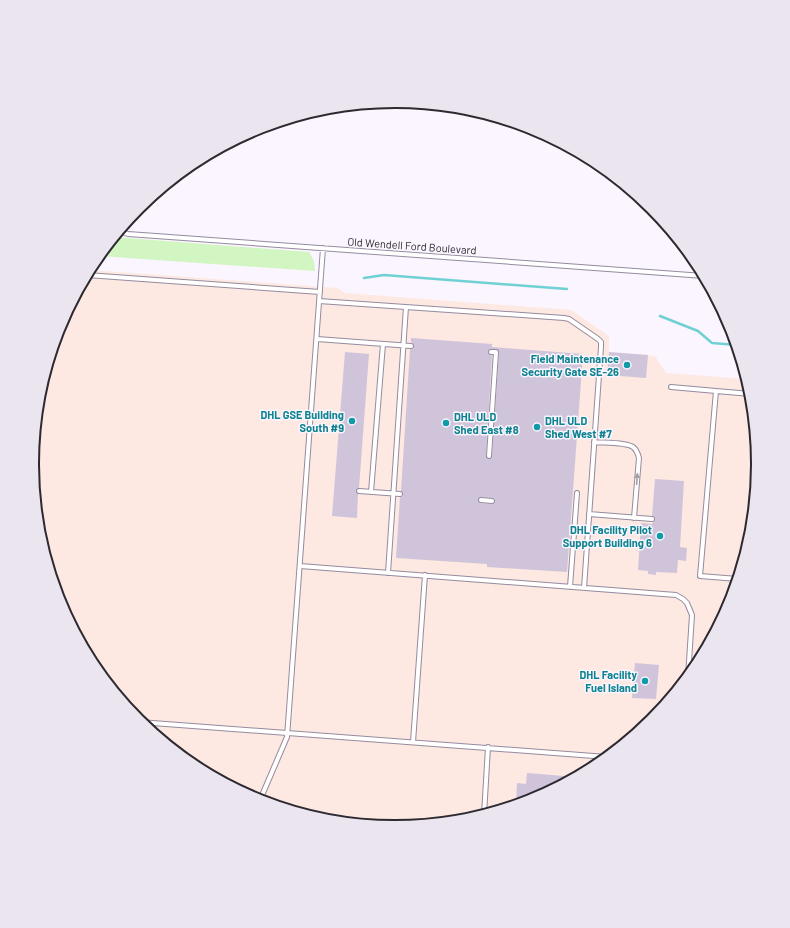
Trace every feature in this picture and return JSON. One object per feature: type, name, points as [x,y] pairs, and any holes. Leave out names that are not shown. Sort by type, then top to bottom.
[{"type":"lane","name":"Old Wendell Ford Boulevard","points":[[124,233],[697,275]]},
{"type":"lane","points":[[262,794],[287,737],[323,248]]},
{"type":"lane","points":[[93,275],[320,292]]},
{"type":"lane","points":[[319,302],[564,318],[569,319],[601,342],[584,588]]},
{"type":"lane","points":[[388,573],[406,307]]},
{"type":"lane","points":[[317,339],[410,346]]},
{"type":"lane","points":[[371,492],[383,344]]},
{"type":"lane","points":[[489,456],[496,352],[491,352]]},
{"type":"lane","points":[[671,387],[744,393]]},
{"type":"lane","points":[[716,391],[700,576],[732,579]]},
{"type":"lane","points":[[594,442],[628,445],[634,447],[638,452],[634,518]]},
{"type":"lane","points":[[359,491],[400,494]]},
{"type":"lane","points":[[570,587],[577,493]]},
{"type":"lane","points":[[481,500],[492,501]]},
{"type":"lane","points":[[589,514],[652,519]]},
{"type":"lane","points":[[300,566],[676,595],[687,603],[692,615],[689,665]]},
{"type":"lane","points":[[413,742],[425,575]]},
{"type":"lane","points":[[150,723],[598,756]]},
{"type":"lane","points":[[484,809],[488,747]]},
{"type":"shaded area","points":[[96,271],[337,288],[345,293],[571,310],[609,336],[609,352],[655,356],[666,373],[740,379],[748,418],[751,464],[750,487],[748,510],[739,556],[724,600],[691,662],[663,699],[630,732],[593,760],[573,772],[531,793],[487,808],[441,817],[418,819],[395,820],[349,817],[303,808],[281,801],[259,793],[217,772],[197,760],[160,732],[127,699],[113,681],[99,662],[76,621],[66,600],[51,556],[42,510],[40,487],[39,464],[42,418],[51,372],[66,328]]},
{"type":"green space","points":[[120,237],[309,252],[314,261],[315,271],[106,256]]},
{"type":"building","points":[[411,338],[492,344],[492,347],[583,354],[567,572],[487,567],[487,564],[396,558],[400,497],[403,496],[401,491],[410,349],[413,349],[414,346],[411,342]],"holes":[[[490,349],[497,349],[499,352],[492,456],[487,459],[492,356],[488,353]],[[480,497],[493,498],[495,499],[495,502],[492,504],[480,503],[478,500]]]},
{"type":"building","name":"DHL GSE Building South #9","points":[[345,352],[369,354],[359,488],[356,490],[356,493],[358,494],[357,518],[332,516]]},
{"type":"building","name":"Field Maintenance Security Gate SE-26","points":[[609,352],[648,355],[646,378],[607,375]]},
{"type":"building","name":"DHL Facility Pilot Support Building 6","points":[[655,479],[684,481],[680,547],[687,548],[686,561],[678,560],[677,573],[656,572],[656,575],[648,574],[648,571],[638,570],[641,523],[652,524],[655,520],[655,517],[652,516]]},
{"type":"building","name":"DHL Facility Fuel Island","points":[[635,663],[659,665],[656,699],[632,698]]},
{"type":"building","points":[[527,773],[565,776],[531,793],[516,798],[517,783],[526,784]]},
{"type":"waterway","points":[[364,278],[384,275],[567,289]]},
{"type":"waterway","points":[[660,316],[698,331],[712,343],[730,344]]},
{"type":"place","name":"Field Maintenance Security Gate SE-26","points":[[627,365]]},
{"type":"place","name":"DHL GSE Building South #9","points":[[352,421]]},
{"type":"place","name":"DHL ULD Shed East #8","points":[[446,423]]},
{"type":"place","name":"DHL ULD Shed West #7","points":[[537,427]]},
{"type":"place","name":"DHL Facility Pilot Support Building 6","points":[[660,536]]},
{"type":"place","name":"DHL Facility Fuel Island","points":[[645,681]]}]
